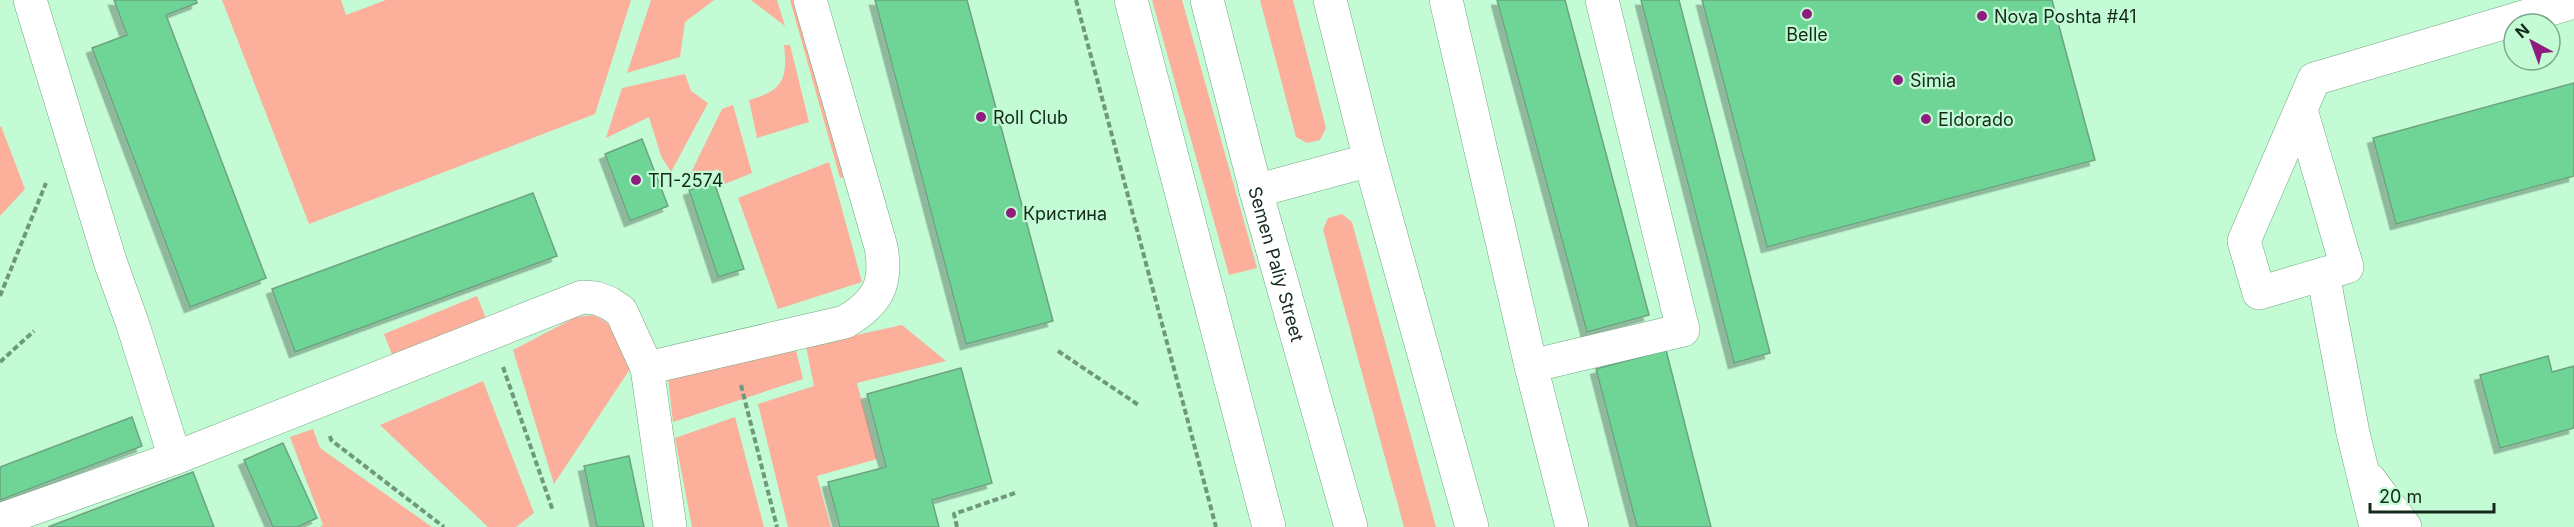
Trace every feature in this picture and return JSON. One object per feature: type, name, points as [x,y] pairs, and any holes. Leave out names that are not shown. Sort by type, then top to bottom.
[{"type":"main road","points":[[30,0],[111,264],[175,458]]},
{"type":"main road","points":[[647,368],[845,322],[861,313],[869,305],[882,284],[885,266],[881,248],[810,0]]},
{"type":"main road","points":[[1131,0],[1269,527]]},
{"type":"main road","name":"Semen Paliy Street","points":[[1207,0],[1256,191],[1351,527]]},
{"type":"main road","points":[[1330,0],[1370,160],[1472,527]]},
{"type":"main road","points":[[1446,0],[1531,366],[1572,527]]},
{"type":"main road","points":[[1531,366],[1683,330],[1602,0]]},
{"type":"main road","points":[[2301,110],[2347,267],[2259,293],[2244,241],[2314,79],[2574,2]]},
{"type":"main road","points":[[1256,191],[1370,160]]},
{"type":"main road","points":[[2323,274],[2362,469],[2376,527]]},
{"type":"main road","points":[[0,520],[175,458],[569,300],[582,297],[596,298],[621,311],[647,368],[670,527]]},
{"type":"main road","points":[[2362,469],[2405,527]]},
{"type":"path","points":[[1076,0],[1216,527]]},
{"type":"path","points":[[0,296],[69,127]]},
{"type":"path","points":[[0,360],[34,331]]},
{"type":"path","points":[[491,333],[553,511]]},
{"type":"path","points":[[731,349],[777,527]]},
{"type":"path","points":[[1058,351],[1140,406]]},
{"type":"path","points":[[317,402],[331,440],[444,527]]},
{"type":"path","points":[[957,527],[954,514],[1015,493]]},
{"type":"shaded area","points":[[222,0],[341,0],[346,15],[386,0],[631,0],[595,114],[309,224]]},
{"type":"shaded area","points":[[651,0],[714,0],[685,22],[680,57],[627,73]]},
{"type":"shaded area","points":[[751,0],[777,0],[785,26]]},
{"type":"shaded area","points":[[790,0],[803,0],[853,173],[840,178]]},
{"type":"shaded area","points":[[1152,0],[1182,0],[1257,268],[1229,275]]},
{"type":"shaded area","points":[[1260,0],[1293,0],[1326,128],[1320,140],[1307,143],[1296,137]]},
{"type":"shaded area","points":[[784,45],[790,45],[809,122],[757,138],[749,100],[769,93],[780,82],[785,67]]},
{"type":"shaded area","points":[[685,74],[691,91],[708,103],[671,172],[661,156],[649,117],[606,138],[622,88]]},
{"type":"shaded area","points":[[733,105],[752,173],[722,185],[718,169],[687,181],[722,109]]},
{"type":"shaded area","points":[[0,127],[25,189],[0,216]]},
{"type":"shaded area","points":[[829,162],[862,282],[778,309],[738,198]]},
{"type":"shaded area","points":[[1342,214],[1352,222],[1436,527],[1404,527],[1323,230],[1328,218]]},
{"type":"shaded area","points":[[477,296],[487,321],[393,357],[384,334]]},
{"type":"shaded area","points":[[594,315],[609,325],[618,337],[630,369],[554,484],[513,350],[576,317]]},
{"type":"shaded area","points":[[902,325],[946,361],[857,383],[877,459],[817,476],[831,527],[788,527],[758,404],[814,386],[806,346]]},
{"type":"shaded area","points":[[795,346],[803,379],[673,422],[668,378]]},
{"type":"shaded area","points":[[483,381],[534,513],[516,527],[488,527],[380,425]]},
{"type":"shaded area","points":[[735,417],[764,527],[692,527],[675,438]]},
{"type":"shaded area","points":[[313,429],[320,448],[432,527],[320,527],[323,525],[290,437]]},
{"type":"building","points":[[114,0],[196,0],[197,3],[166,15],[266,278],[190,307],[92,48],[127,35]]},
{"type":"building","points":[[875,0],[967,0],[1053,321],[966,344]]},
{"type":"building","points":[[1497,0],[1565,0],[1649,315],[1587,332]]},
{"type":"building","points":[[1641,0],[1679,0],[1770,353],[1734,363]]},
{"type":"building","name":"Simia","points":[[1702,0],[2052,0],[2095,160],[1767,247]]},
{"type":"building","points":[[2574,83],[2574,176],[2396,224],[2373,138]]},
{"type":"building","name":"ТП-2574","points":[[642,139],[668,206],[630,221],[605,154]]},
{"type":"building","points":[[714,182],[744,269],[718,277],[689,190]]},
{"type":"building","points":[[533,193],[557,256],[295,352],[272,289]]},
{"type":"building","points":[[1666,350],[1711,527],[1637,527],[1596,369]]},
{"type":"building","points":[[2548,356],[2552,372],[2574,366],[2574,428],[2500,448],[2480,375]]},
{"type":"building","points":[[961,368],[992,483],[932,500],[939,527],[840,527],[828,482],[886,467],[867,394]]},
{"type":"building","points":[[132,417],[142,446],[0,500],[0,467]]},
{"type":"building","points":[[283,443],[317,518],[297,527],[273,527],[244,460]]},
{"type":"building","points":[[629,456],[644,527],[597,527],[584,466]]},
{"type":"building","points":[[193,472],[214,527],[48,527],[158,485]]},
{"type":"place","name":"Belle","points":[[1807,14]]},
{"type":"place","name":"Nova Poshta #41","points":[[1982,16]]},
{"type":"place","name":"Simia","points":[[1898,80]]},
{"type":"place","name":"Roll Club","points":[[981,117]]},
{"type":"place","name":"Eldorado","points":[[1926,119]]},
{"type":"place","name":"ТП-2574","points":[[636,180]]},
{"type":"place","name":"Кристина","points":[[1011,213]]}]
